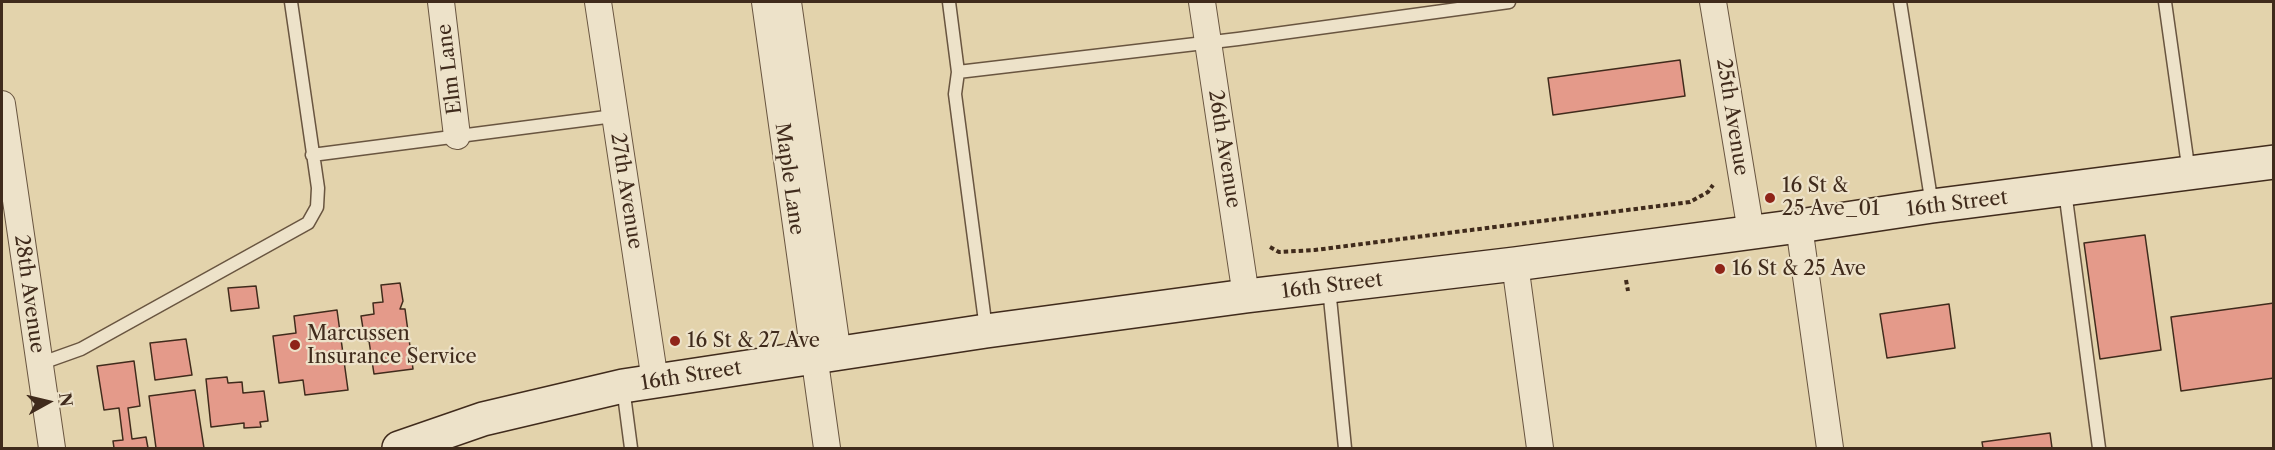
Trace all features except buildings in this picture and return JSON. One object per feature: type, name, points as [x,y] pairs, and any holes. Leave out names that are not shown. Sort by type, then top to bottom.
[{"type":"street","name":"Elm Lane","points":[[441,2],[457,136]]},
{"type":"street","name":"27th Avenue","points":[[598,2],[655,381]]},
{"type":"street","name":"Maple Lane","points":[[765,2],[826,356]]},
{"type":"street","name":"Maple Lane","points":[[788,2],[826,356]]},
{"type":"street","name":"26th Avenue","points":[[1202,2],[1246,296]]},
{"type":"street","name":"25th Avenue","points":[[1713,2],[1751,232]]},
{"type":"street","name":"28th Avenue","points":[[2,104],[52,448]]},
{"type":"street","name":"16th Street","points":[[399,448],[483,419],[623,386],[655,381],[986,331],[1246,296],[1515,264],[1932,206],[2274,162]]},
{"type":"street","points":[[1799,226],[1830,448]]},
{"type":"street","points":[[1515,264],[1540,448]]},
{"type":"street","points":[[826,356],[827,448]]},
{"type":"lane","points":[[39,364],[81,349],[308,223],[317,207],[318,188],[291,2]]},
{"type":"lane","points":[[949,2],[958,72],[955,94],[986,331]]},
{"type":"lane","points":[[958,72],[1208,43],[1509,2]]},
{"type":"lane","points":[[1900,2],[1932,206]]},
{"type":"lane","points":[[2166,2],[2189,174]]},
{"type":"lane","points":[[312,155],[614,116]]},
{"type":"lane","points":[[2065,190],[2099,448]]},
{"type":"lane","points":[[1329,287],[1345,448]]},
{"type":"lane","points":[[623,386],[631,448]]},
{"type":"path","points":[[1268,237],[1270,249],[1279,252],[1315,250],[1690,202],[1708,192],[1715,183]]},
{"type":"place","name":"16 St & 25 Ave_01","points":[[1770,198]]},
{"type":"place","name":"16 St & 25 Ave","points":[[1720,269]]},
{"type":"place","name":"16 St & 27 Ave","points":[[675,341]]},
{"type":"place","name":"Marcussen Insurance Service","points":[[295,345]]}]
